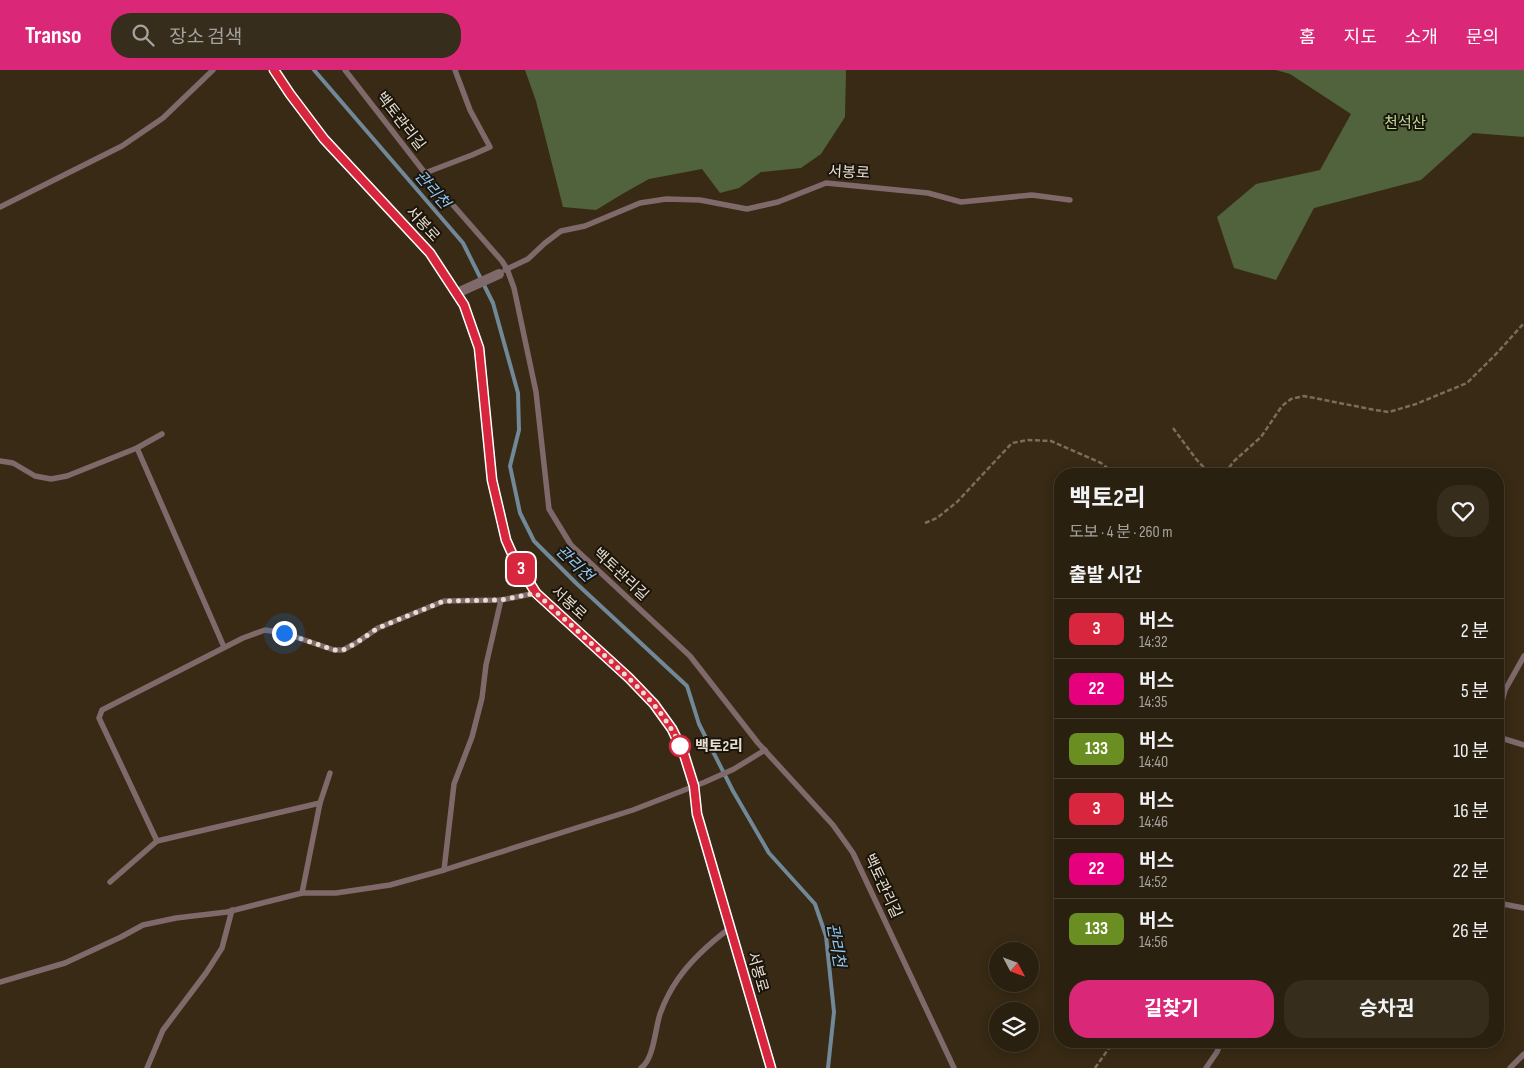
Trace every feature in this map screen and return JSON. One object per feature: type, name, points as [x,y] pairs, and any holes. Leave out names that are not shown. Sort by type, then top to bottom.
[{"type":"main road","name":"서봉로","points":[[274,70],[324,139],[430,253],[464,305],[479,348],[492,480],[506,540],[514,558],[536,593],[629,678],[654,704],[672,729],[684,754],[694,786],[697,814],[771,1068]]},
{"type":"street","points":[[457,293],[503,272]]},
{"type":"lane","points":[[0,207],[122,146],[163,118],[213,70]]},
{"type":"lane","name":"백토관리길","points":[[345,70],[425,173],[502,261],[503,272],[514,288],[536,392],[549,509],[571,545],[690,656],[765,750],[833,825],[854,853],[954,1068]]},
{"type":"lane","points":[[425,173],[490,147],[470,110],[455,70]]},
{"type":"lane","name":"서봉로","points":[[503,272],[528,259],[561,231],[585,226],[640,203],[666,199],[700,200],[747,209],[778,202],[826,183],[928,193],[961,202],[1032,195],[1070,200]]},
{"type":"lane","points":[[0,461],[13,463],[36,476],[51,479],[67,476],[137,448],[162,434]]},
{"type":"lane","points":[[137,448],[224,647]]},
{"type":"lane","points":[[157,841],[100,718],[102,710],[224,647],[264,630],[284,633],[334,650],[343,650],[378,628],[444,601],[501,600],[536,593]]},
{"type":"lane","points":[[444,870],[454,784],[472,738],[482,698],[486,665],[501,600]]},
{"type":"lane","points":[[1504,694],[1524,656]]},
{"type":"lane","points":[[1504,740],[1524,745]]},
{"type":"lane","points":[[0,982],[65,963],[143,926],[176,918],[232,910],[302,893],[336,893],[390,885],[444,870],[633,810],[734,769],[765,750]]},
{"type":"lane","points":[[302,893],[320,803],[330,773]]},
{"type":"lane","points":[[110,882],[157,841],[320,803]]},
{"type":"lane","points":[[1504,904],[1524,908]]},
{"type":"lane","points":[[147,1068],[163,1030],[206,973],[222,948],[232,910]]},
{"type":"lane","points":[[641,1068],[649,1057],[660,1014],[677,980],[700,952],[730,928]]},
{"type":"lane","points":[[1206,1068],[1218,1048]]},
{"type":"lane","points":[[1510,1068],[1524,1054]]},
{"type":"path","points":[[1228,468],[1261,437],[1282,406],[1291,399],[1304,396],[1389,412],[1416,404],[1468,383],[1524,323]]},
{"type":"path","points":[[1173,428],[1204,468]]},
{"type":"path","points":[[925,523],[937,518],[957,502],[1012,443],[1028,440],[1051,441],[1102,463],[1108,468]]},
{"type":"path","points":[[1095,1068],[1109,1048]]},
{"type":"green space","points":[[525,70],[846,70],[845,117],[821,154],[801,168],[761,172],[739,188],[720,193],[702,169],[649,179],[596,210],[563,207],[536,101]]},
{"type":"green space","name":"천석산","points":[[1276,70],[1524,70],[1524,137],[1473,133],[1421,180],[1314,208],[1276,280],[1234,268],[1217,217],[1256,184],[1320,170],[1351,114],[1290,74]]},
{"type":"waterway","name":"관리천","points":[[314,70],[463,243],[493,303],[518,393],[519,430],[510,466],[520,513],[534,541],[577,584],[687,686],[699,724],[733,791],[769,853],[815,904],[826,936],[834,1012],[828,1068]]},
{"type":"bus line","name":"3","points":[[274,70],[324,139],[430,253],[464,305],[479,348],[492,480],[506,540],[514,558],[536,593],[629,678],[654,704],[672,729],[684,754],[694,786],[697,814],[771,1068]]},
{"type":"place","name":"백토2리","points":[[680,746]]},
{"type":"route","points":[[284,633],[334,650],[343,650],[378,628],[444,601],[501,600],[536,593],[629,678],[654,704],[672,729],[680,746]]}]
